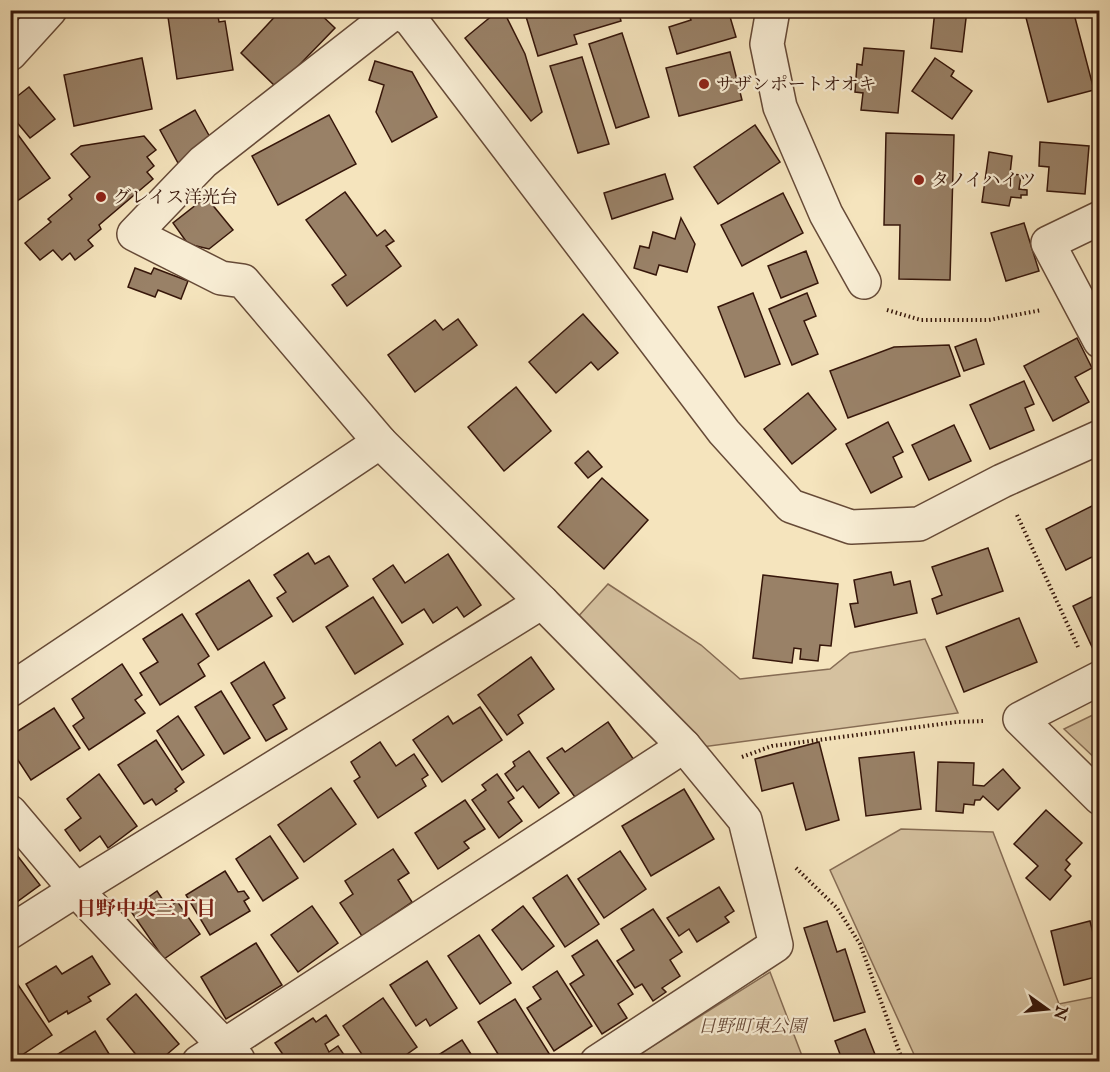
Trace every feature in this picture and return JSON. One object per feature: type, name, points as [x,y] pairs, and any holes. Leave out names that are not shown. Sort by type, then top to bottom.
[{"type":"street","points":[[10,54],[50,10]]},
{"type":"street","points":[[773,10],[767,44],[780,107],[826,214],[864,282]]},
{"type":"street","points":[[597,1062],[776,945],[745,820],[684,746],[380,442],[243,281],[221,278],[134,234],[203,162],[406,13],[724,432],[791,506],[851,527],[920,524],[1002,481],[1100,436]]},
{"type":"street","points":[[1100,218],[1048,243],[1100,340]]},
{"type":"street","points":[[10,690],[380,442]]},
{"type":"street","points":[[10,933],[542,602]]},
{"type":"street","points":[[1096,680],[1020,719],[1100,798]]},
{"type":"street","points":[[10,813],[221,1056],[684,746]]},
{"type":"path","points":[[864,282],[881,309],[921,320],[989,320],[1081,302]]},
{"type":"path","points":[[1002,481],[1096,680]]},
{"type":"path","points":[[705,771],[772,746],[957,722],[1020,719]]},
{"type":"path","points":[[795,868],[837,908],[860,944],[903,1062]]},
{"type":"green space","points":[[608,584],[701,645],[740,679],[830,669],[850,653],[925,639],[958,713],[702,747],[575,620]]},
{"type":"green space","points":[[1099,712],[1099,762],[1064,729]]},
{"type":"green space","points":[[901,829],[993,832],[1059,1004],[1099,996],[1099,1061],[917,1061],[830,870]]},
{"type":"green space","name":"日野町東公園","points":[[770,972],[804,1061],[629,1061]]},
{"type":"building","points":[[167,10],[217,10],[219,22],[225,21],[233,70],[177,79]]},
{"type":"building","points":[[281,10],[316,10],[335,28],[277,88],[241,53]]},
{"type":"building","points":[[499,10],[503,10],[525,54],[542,112],[531,121],[465,38]]},
{"type":"building","points":[[524,10],[618,10],[621,21],[574,35],[577,44],[538,56]]},
{"type":"building","points":[[700,10],[728,10],[736,37],[677,54],[669,27],[691,20],[689,14]]},
{"type":"building","points":[[935,10],[967,10],[962,52],[931,48]]},
{"type":"building","points":[[1024,10],[1073,10],[1094,90],[1048,102]]},
{"type":"building","points":[[622,33],[649,117],[616,128],[589,44]]},
{"type":"building","points":[[864,48],[904,51],[898,113],[861,110],[863,93],[855,92],[857,64],[862,65]]},
{"type":"building","name":"サザンポートオオキ","points":[[730,52],[742,100],[679,116],[666,68]]},
{"type":"building","points":[[582,57],[609,144],[578,153],[550,66]]},
{"type":"building","points":[[142,58],[152,109],[74,126],[64,75]]},
{"type":"building","points":[[935,58],[954,71],[951,76],[972,91],[952,119],[912,91]]},
{"type":"building","points":[[375,61],[412,72],[437,117],[392,142],[376,112],[384,85],[369,80]]},
{"type":"building","points":[[29,87],[55,119],[30,138],[10,114],[10,102]]},
{"type":"building","points":[[195,110],[211,139],[198,152],[178,163],[160,130]]},
{"type":"building","points":[[329,115],[356,164],[278,205],[252,156]]},
{"type":"building","points":[[10,124],[50,178],[10,206]]},
{"type":"building","points":[[755,125],[780,162],[718,204],[694,167]]},
{"type":"building","name":"タノイハイツ","points":[[886,133],[954,135],[950,280],[899,279],[900,225],[884,225]]},
{"type":"building","name":"グレイス洋光台","points":[[144,136],[156,150],[147,157],[154,166],[147,172],[153,179],[99,225],[101,229],[88,240],[93,246],[75,260],[70,253],[62,260],[53,250],[40,260],[25,243],[51,222],[48,219],[72,199],[69,195],[90,177],[71,154],[81,146]]},
{"type":"building","points":[[1040,142],[1089,146],[1085,194],[1047,191],[1049,167],[1039,166]]},
{"type":"building","points":[[989,152],[1012,156],[1010,174],[1021,175],[1019,189],[1027,190],[1027,195],[1021,195],[1021,198],[1011,197],[1009,206],[982,202]]},
{"type":"building","points":[[665,174],[673,199],[612,219],[604,193]]},
{"type":"building","points":[[345,192],[377,236],[385,230],[394,241],[386,246],[401,266],[347,306],[332,285],[346,275],[306,220]]},
{"type":"building","points":[[783,193],[803,233],[742,266],[721,225]]},
{"type":"building","points":[[206,197],[233,230],[209,249],[188,244],[173,223]]},
{"type":"building","points":[[681,218],[695,244],[687,272],[659,265],[656,275],[634,268],[640,246],[649,248],[653,232],[675,239]]},
{"type":"building","points":[[1024,223],[1039,271],[1006,281],[991,233]]},
{"type":"building","points":[[806,251],[818,283],[781,298],[768,266]]},
{"type":"building","points":[[135,268],[151,274],[154,268],[188,281],[181,299],[158,290],[155,297],[128,287]]},
{"type":"building","points":[[753,293],[780,364],[745,377],[718,307]]},
{"type":"building","points":[[807,293],[816,316],[804,321],[818,354],[792,365],[769,309]]},
{"type":"building","points":[[583,314],[618,353],[598,370],[591,362],[556,393],[529,362]]},
{"type":"building","points":[[458,319],[477,345],[415,392],[388,355],[435,320],[443,330]]},
{"type":"building","points":[[1077,338],[1092,368],[1075,377],[1089,402],[1053,421],[1024,366]]},
{"type":"building","points":[[976,339],[984,364],[964,371],[955,347]]},
{"type":"building","points":[[949,345],[960,376],[848,418],[830,371],[894,347]]},
{"type":"building","points":[[1024,381],[1034,404],[1025,408],[1034,430],[990,449],[970,405]]},
{"type":"building","points":[[516,387],[551,431],[504,471],[468,427]]},
{"type":"building","points":[[808,393],[836,429],[792,464],[764,429]]},
{"type":"building","points":[[888,422],[903,452],[893,457],[902,477],[871,493],[846,444]]},
{"type":"building","points":[[954,425],[971,461],[929,480],[912,445]]},
{"type":"building","points":[[588,451],[602,467],[588,478],[575,463]]},
{"type":"building","points":[[602,478],[648,520],[604,569],[558,527]]},
{"type":"building","points":[[1096,504],[1100,511],[1100,553],[1066,570],[1046,529]]},
{"type":"building","points":[[988,548],[1003,591],[937,614],[932,599],[942,595],[932,567]]},
{"type":"building","points":[[308,553],[315,564],[329,556],[348,586],[293,622],[277,598],[286,592],[274,575]]},
{"type":"building","points":[[448,554],[481,605],[464,617],[457,607],[433,623],[424,609],[402,623],[373,579],[393,565],[405,583]]},
{"type":"building","points":[[891,572],[894,585],[910,581],[917,613],[855,627],[850,604],[858,603],[854,580]]},
{"type":"building","points":[[763,575],[838,584],[831,646],[820,645],[818,661],[800,659],[801,649],[794,648],[792,663],[753,658]]},
{"type":"building","points":[[249,580],[272,616],[218,650],[196,614]]},
{"type":"building","points":[[1100,593],[1100,646],[1093,649],[1073,606]]},
{"type":"building","points":[[373,597],[403,644],[355,674],[326,627]]},
{"type":"building","points":[[182,614],[209,656],[198,664],[205,676],[160,705],[140,673],[158,662],[143,639]]},
{"type":"building","points":[[1019,618],[1037,662],[964,692],[946,647]]},
{"type":"building","points":[[531,657],[554,689],[518,715],[523,723],[507,735],[478,695]]},
{"type":"building","points":[[264,662],[285,698],[273,705],[287,729],[266,741],[231,683]]},
{"type":"building","points":[[122,664],[142,695],[135,700],[145,713],[89,750],[73,726],[84,718],[72,699]]},
{"type":"building","points":[[221,691],[250,738],[224,754],[195,707]]},
{"type":"building","points":[[480,707],[502,740],[442,782],[413,740],[448,716],[453,724]]},
{"type":"building","points":[[54,708],[80,748],[31,780],[10,748],[10,736]]},
{"type":"building","points":[[178,716],[204,755],[182,770],[157,731]]},
{"type":"building","points":[[608,722],[634,760],[577,800],[547,758],[562,748],[565,752]]},
{"type":"building","points":[[156,740],[184,782],[175,789],[177,791],[156,805],[152,799],[144,804],[118,765]]},
{"type":"building","points":[[380,742],[396,766],[414,754],[428,775],[422,779],[426,786],[378,818],[354,781],[360,777],[351,762]]},
{"type":"building","points":[[819,742],[839,820],[806,830],[793,783],[762,791],[755,759]]},
{"type":"building","points":[[529,751],[559,793],[539,808],[523,786],[517,791],[505,774],[515,766],[513,762]]},
{"type":"building","points":[[914,752],[921,809],[866,816],[859,758]]},
{"type":"building","points":[[938,762],[974,763],[973,785],[984,786],[1003,769],[1020,788],[998,810],[983,796],[980,800],[975,800],[974,805],[964,804],[963,813],[936,811]]},
{"type":"building","points":[[99,774],[137,826],[108,848],[100,836],[80,851],[65,830],[81,818],[67,799]]},
{"type":"building","points":[[497,774],[514,798],[508,802],[522,821],[499,838],[472,800],[486,790],[482,785]]},
{"type":"building","points":[[331,788],[356,824],[304,862],[278,825]]},
{"type":"building","points":[[684,789],[714,839],[651,876],[622,826]]},
{"type":"building","points":[[465,800],[485,829],[464,842],[469,848],[438,869],[415,833]]},
{"type":"building","points":[[1046,810],[1082,843],[1066,860],[1070,864],[1065,870],[1071,876],[1050,900],[1026,878],[1038,866],[1014,844]]},
{"type":"building","points":[[270,836],[298,878],[263,901],[236,859]]},
{"type":"building","points":[[10,846],[40,885],[10,907]]},
{"type":"building","points":[[393,849],[409,873],[398,880],[412,902],[362,936],[340,903],[353,894],[345,881]]},
{"type":"building","points":[[620,851],[646,889],[604,918],[578,879]]},
{"type":"building","points":[[225,871],[238,892],[244,891],[249,898],[244,901],[250,911],[210,935],[186,895]]},
{"type":"building","points":[[567,875],[599,924],[565,947],[533,898]]},
{"type":"building","points":[[719,887],[734,911],[725,917],[729,922],[697,942],[689,929],[679,936],[667,918]]},
{"type":"building","points":[[157,891],[168,908],[177,901],[200,934],[164,959],[130,910]]},
{"type":"building","points":[[312,906],[338,943],[298,972],[271,935]]},
{"type":"building","points":[[523,906],[554,946],[522,970],[492,930]]},
{"type":"building","points":[[653,909],[682,952],[670,960],[680,976],[662,988],[666,992],[653,1001],[642,984],[635,988],[617,961],[634,950],[621,929]]},
{"type":"building","points":[[827,921],[837,952],[845,949],[865,1012],[834,1021],[804,928]]},
{"type":"building","points":[[1090,921],[1093,933],[1100,931],[1100,976],[1064,985],[1051,931]]},
{"type":"building","points":[[479,935],[511,983],[480,1004],[448,956]]},
{"type":"building","points":[[597,940],[633,994],[618,1004],[627,1018],[602,1034],[570,984],[584,975],[572,956]]},
{"type":"building","points":[[256,943],[282,985],[226,1019],[201,977]]},
{"type":"building","points":[[92,956],[110,984],[88,997],[91,1001],[49,1022],[26,984],[56,966],[62,974]]},
{"type":"building","points":[[427,961],[457,1008],[430,1026],[426,1019],[416,1026],[390,985]]},
{"type":"building","points":[[557,971],[592,1026],[554,1051],[527,1008],[541,999],[533,987]]},
{"type":"building","points":[[10,973],[52,1035],[19,1057],[10,1044]]},
{"type":"building","points":[[136,994],[179,1044],[158,1062],[142,1062],[107,1019]]},
{"type":"building","points":[[383,998],[417,1047],[396,1062],[367,1062],[343,1026]]},
{"type":"building","points":[[515,999],[550,1055],[541,1062],[519,1062],[517,1058],[511,1062],[503,1062],[478,1022]]},
{"type":"building","points":[[326,1015],[339,1035],[325,1044],[329,1052],[338,1046],[349,1062],[288,1062],[275,1043],[313,1018],[316,1022]]},
{"type":"building","points":[[865,1029],[878,1062],[843,1062],[835,1041]]},
{"type":"building","points":[[95,1031],[114,1062],[62,1062],[58,1054]]},
{"type":"building","points":[[462,1040],[476,1062],[437,1062],[435,1057]]},
{"type":"place","name":"サザンポートオオキ","points":[[704,84]]},
{"type":"place","name":"タノイハイツ","points":[[919,180]]},
{"type":"place","name":"グレイス洋光台","points":[[101,197]]},
{"type":"district","name":"日野中央三丁目","points":[[146,908]]}]
